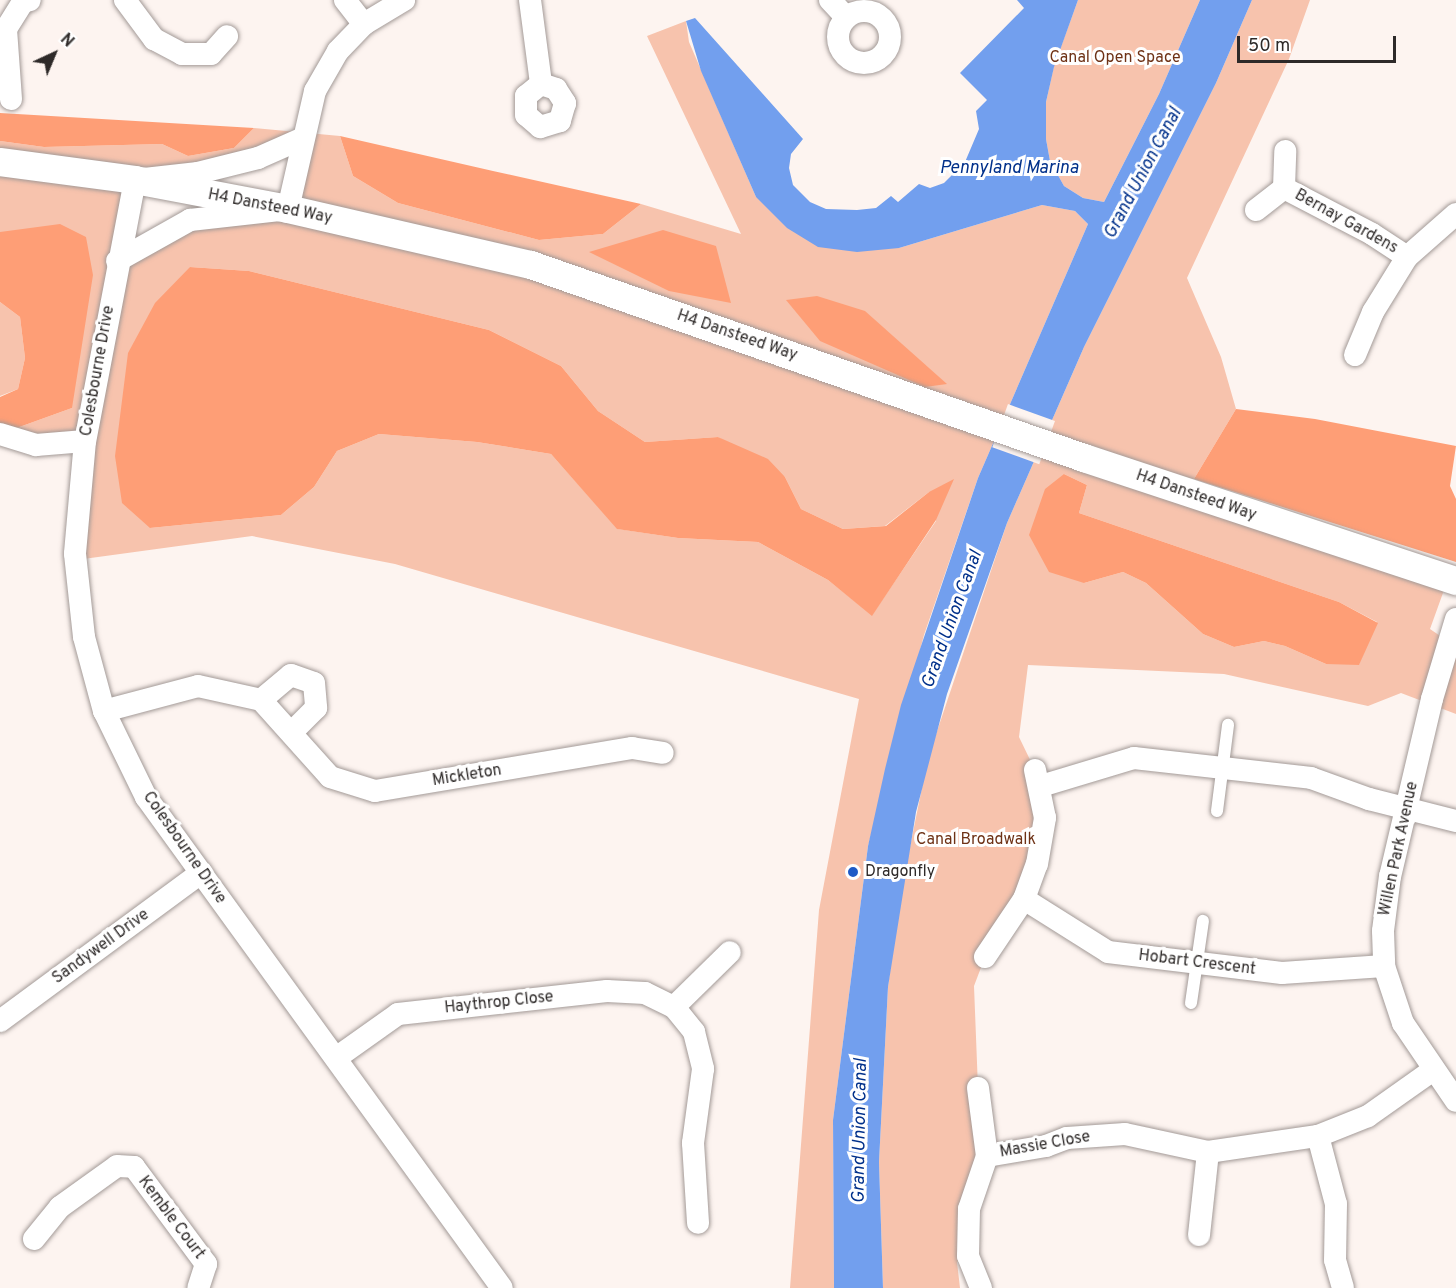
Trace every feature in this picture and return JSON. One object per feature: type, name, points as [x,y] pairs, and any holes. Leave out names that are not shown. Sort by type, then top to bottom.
[{"type":"street","points":[[11,99],[6,29],[23,2],[30,0]]},
{"type":"street","points":[[126,0],[154,39],[182,54],[211,54],[227,36]]},
{"type":"street","points":[[345,0],[364,24]]},
{"type":"street","points":[[117,261],[189,220],[288,209],[301,139],[315,91],[338,51],[364,24],[404,0]]},
{"type":"street","points":[[530,0],[541,84]]},
{"type":"street","points":[[830,0],[846,18]]},
{"type":"street","points":[[135,180],[198,173],[258,158],[301,139]]},
{"type":"street","name":"Bernay Gardens","points":[[1284,188],[1285,151]]},
{"type":"street","name":"H4 Dansteed Way","points":[[0,162],[135,180],[288,209],[531,265],[1094,461],[1397,564],[1456,580]]},
{"type":"street","name":"Colesbourne Drive","points":[[135,180],[117,261],[85,441],[75,554],[84,637],[104,711],[146,797],[502,1288]]},
{"type":"street","name":"Bernay Gardens","points":[[1256,210],[1284,188]]},
{"type":"street","name":"Bernay Gardens","points":[[1284,188],[1372,234],[1407,257]]},
{"type":"street","name":"Bernay Gardens","points":[[1355,355],[1373,312],[1407,257],[1456,214]]},
{"type":"street","points":[[0,434],[36,445],[85,441]]},
{"type":"street","name":"Willen Park Avenue","points":[[1456,619],[1433,694],[1390,876],[1383,931],[1384,966],[1403,1023],[1432,1070],[1456,1101]]},
{"type":"street","points":[[104,711],[198,686],[261,700],[291,675],[314,684],[316,708],[291,733]]},
{"type":"street","name":"Mickleton","points":[[261,700],[330,777],[375,791],[632,748],[663,753]]},
{"type":"street","points":[[985,957],[1024,899],[1037,864],[1045,818],[1038,778],[1134,758],[1311,778],[1456,821]]},
{"type":"street","name":"Sandywell Drive","points":[[2,1015],[201,873]]},
{"type":"street","name":"Hobart Crescent","points":[[1024,899],[1108,952],[1282,973],[1384,966]]},
{"type":"street","points":[[674,1007],[729,952]]},
{"type":"street","name":"Haythrop Close","points":[[336,1058],[398,1014],[607,991],[645,993],[674,1007],[694,1032],[703,1069],[693,1143],[698,1223]]},
{"type":"street","name":"Massie Close","points":[[987,1156],[1067,1138],[1125,1134],[1208,1152],[1318,1136],[1368,1116],[1432,1070]]},
{"type":"street","name":"Massie Close","points":[[978,1088],[987,1156],[969,1209],[968,1256],[981,1288]]},
{"type":"street","points":[[1318,1136],[1336,1204],[1335,1260],[1343,1288]]},
{"type":"street","points":[[1199,1235],[1208,1152]]},
{"type":"street","name":"Kemble Court","points":[[34,1239],[60,1206],[117,1166],[134,1167],[206,1264],[198,1288]]},
{"type":"lane","points":[[1217,811],[1228,725]]},
{"type":"lane","points":[[1191,1003],[1203,921]]},
{"type":"green space","name":"Canal Open Space","points":[[1078,0],[1200,0],[1159,94],[1104,202],[1083,198],[1064,186],[1050,161],[1046,139],[1046,102],[1054,66]]},
{"type":"green space","name":"Canal Broadwalk","points":[[1252,0],[1310,0],[1289,59],[1187,278],[1221,357],[1236,409],[1194,479],[1099,462],[1448,579],[1430,629],[1449,642],[1456,620],[1456,714],[1401,693],[1368,706],[1224,674],[1028,665],[1019,737],[1035,770],[1037,864],[985,957],[974,986],[978,1088],[987,1156],[968,1256],[957,1262],[960,1288],[883,1288],[879,1162],[888,987],[898,906],[928,758],[1007,523],[1084,347],[1216,83]],"holes":[[[1064,474],[1087,485],[1079,513],[1339,602],[1377,622],[1359,664],[1326,664],[1285,646],[1264,641],[1234,647],[1203,634],[1146,583],[1123,572],[1084,583]]]},
{"type":"green space","points":[[686,21],[689,42],[756,197],[899,248],[1042,205],[1075,211],[1088,224],[978,478],[924,635],[868,846],[833,1120],[834,1288],[790,1288],[819,910],[859,699],[395,564],[252,536],[76,560],[85,441],[0,434],[72,408],[7,232],[0,232],[0,141],[44,147],[162,144],[188,156],[234,148],[254,128],[340,136],[353,176],[398,203],[539,240],[603,234],[641,204],[741,234],[647,36]],"holes":[[[302,135],[288,209],[190,220],[117,261],[135,180]],[[190,267],[249,271],[489,330],[561,366],[598,411],[645,442],[718,437],[785,477],[801,509],[843,529],[885,526],[929,492],[936,521],[872,615],[828,580],[758,542],[678,538],[618,529],[551,454],[477,442],[379,434],[337,451],[314,487],[281,515],[150,528]]]},
{"type":"green space","points":[[0,302],[20,317],[25,358],[18,389],[0,396]]},
{"type":"shaded area","points":[[0,113],[254,128],[234,148],[188,156],[162,144],[44,147],[0,141]]},
{"type":"shaded area","points":[[340,136],[641,204],[603,234],[539,240],[398,203],[353,176]]},
{"type":"shaded area","points":[[60,224],[86,237],[93,275],[72,408],[0,434],[0,397],[18,389],[25,358],[20,317],[0,302],[0,232]]},
{"type":"shaded area","points":[[663,230],[716,246],[731,303],[669,291],[589,252]]},
{"type":"shaded area","points":[[190,267],[249,271],[489,330],[561,366],[598,411],[645,442],[718,437],[768,459],[785,477],[801,509],[843,529],[886,526],[929,492],[954,479],[936,520],[872,616],[828,580],[758,542],[678,538],[617,529],[551,454],[477,442],[379,434],[337,451],[314,487],[281,515],[150,528],[122,503],[115,456],[128,353],[155,303]]},
{"type":"shaded area","points":[[817,296],[865,311],[947,384],[925,387],[820,341],[786,300]]},
{"type":"shaded area","points":[[1236,409],[1315,419],[1456,446],[1450,486],[1456,499],[1456,562],[1194,479]]},
{"type":"shaded area","points":[[1064,474],[1087,485],[1079,513],[1339,602],[1378,623],[1359,665],[1326,664],[1285,646],[1264,641],[1234,647],[1203,634],[1146,583],[1123,572],[1084,583],[1049,572],[1029,535],[1045,489]]},
{"type":"water","points":[[1017,0],[1078,0],[1054,67],[1046,102],[1046,139],[1050,161],[1064,186],[1083,198],[1104,202],[1159,94],[1200,0],[1252,0],[1216,83],[1084,347],[1007,523],[947,694],[916,812],[888,987],[879,1162],[883,1288],[834,1288],[833,1120],[868,846],[885,769],[901,705],[978,478],[1088,224],[1075,211],[1042,205],[899,248],[857,252],[818,247],[787,228],[756,197],[701,71],[686,21],[695,18],[803,139],[791,154],[789,168],[793,185],[810,202],[826,209],[857,210],[876,208],[891,196],[898,202],[919,184],[930,188],[944,183],[965,162],[979,129],[976,111],[987,100],[960,73],[1024,8]]},
{"type":"pier","points":[[1008,404],[1055,421],[1039,464],[992,447]]},
{"type":"place","name":"Dragonfly","points":[[853,872]]},
{"type":"water label","name":"Pennyland Marina","points":[[1009,169]]},
{"type":"water label","name":"Grand Union Canal","points":[[1144,174]]},
{"type":"water label","name":"Grand Union Canal","points":[[953,620]]},
{"type":"water label","name":"Grand Union Canal","points":[[861,1131]]}]
